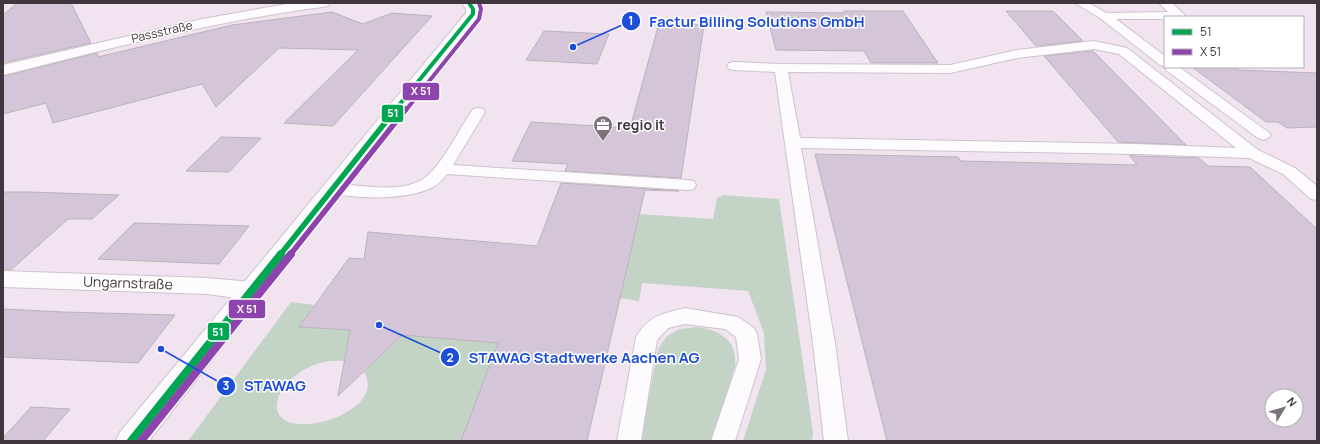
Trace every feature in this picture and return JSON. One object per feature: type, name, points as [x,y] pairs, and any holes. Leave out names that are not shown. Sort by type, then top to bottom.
[{"type":"street","name":"Passstraße","points":[[3,70],[221,18],[323,3]]},
{"type":"street","points":[[131,441],[252,291],[332,188],[473,14],[473,9],[469,3]]},
{"type":"street","name":"Ungarnstraße","points":[[3,279],[207,286],[252,291]]},
{"type":"lane","points":[[1081,3],[1104,16],[1164,61]]},
{"type":"lane","points":[[1104,16],[1179,15],[1165,3]]},
{"type":"lane","points":[[734,66],[781,68],[950,69],[1017,54],[1094,45],[1124,51],[1252,153],[1289,171],[1317,195]]},
{"type":"lane","points":[[781,68],[824,343],[836,441]]},
{"type":"lane","points":[[1172,68],[1263,135]]},
{"type":"lane","points":[[332,188],[399,192],[429,183],[442,169],[478,112]]},
{"type":"lane","points":[[792,143],[1136,149],[1252,153]]},
{"type":"lane","points":[[442,169],[688,184]]},
{"type":"lane","points":[[629,441],[648,337],[662,322],[685,316],[731,322],[746,334],[750,359],[723,441]]},
{"type":"green space","points":[[723,195],[779,199],[813,433],[812,441],[743,441],[766,369],[764,333],[748,291],[642,283],[639,301],[620,298],[640,214],[713,219],[717,198]]},
{"type":"green space","points":[[291,302],[314,305],[299,327],[350,330],[344,361],[329,361],[316,364],[297,374],[285,385],[278,400],[277,409],[283,419],[296,424],[313,423],[332,419],[349,411],[362,400],[368,387],[364,372],[402,335],[506,322],[461,441],[188,441]]},
{"type":"green space","points":[[698,327],[714,331],[726,338],[730,343],[735,357],[735,366],[711,441],[641,441],[658,349],[667,336],[680,329]]},
{"type":"building","points":[[17,3],[71,3],[91,43],[3,63],[3,15]]},
{"type":"building","points":[[844,11],[903,11],[938,63],[871,63],[864,51],[776,50],[766,12],[844,13]]},
{"type":"building","points":[[1006,11],[1053,11],[1083,41],[1036,46]]},
{"type":"building","points":[[332,12],[363,24],[392,13],[432,16],[333,126],[284,123],[358,50],[279,48],[216,107],[202,84],[53,123],[46,103],[3,114],[3,76],[97,53],[98,57],[232,25]]},
{"type":"building","points":[[659,23],[704,25],[681,178],[565,171],[568,164],[512,161],[531,122],[630,128]]},
{"type":"building","points":[[544,31],[609,34],[597,64],[526,60]]},
{"type":"building","points":[[1093,51],[1186,145],[1118,142],[1044,56]]},
{"type":"building","points":[[1193,68],[1235,68],[1238,70],[1317,73],[1317,127],[1287,128],[1278,122],[1266,122]]},
{"type":"building","points":[[221,137],[261,138],[229,172],[186,171]]},
{"type":"building","points":[[815,154],[958,157],[961,161],[1137,165],[1129,155],[1199,158],[1208,166],[1250,167],[1317,229],[1317,441],[887,441]]},
{"type":"building","points":[[561,183],[679,191],[645,190],[587,441],[461,441],[498,343],[402,335],[338,396],[350,330],[299,327],[349,258],[364,259],[368,232],[537,246]]},
{"type":"building","points":[[3,192],[119,195],[92,219],[68,219],[11,270],[3,270]]},
{"type":"building","points":[[134,223],[249,226],[219,264],[98,259]]},
{"type":"building","points":[[3,309],[175,315],[138,363],[3,357]]},
{"type":"building","points":[[31,407],[70,409],[43,441],[3,441],[3,438]]},
{"type":"transit line","name":"51","points":[[131,441],[473,14],[473,9],[469,3]]},
{"type":"transit line","points":[[141,441],[479,19],[481,9],[479,3]]},
{"type":"place","name":"Factur Billing Solutions GmbH","points":[[573,47]]},
{"type":"place","name":"regio it","points":[[603,142]]},
{"type":"place","name":"STAWAG Stadtwerke Aachen AG","points":[[379,325]]},
{"type":"place","name":"STAWAG","points":[[161,349]]}]
